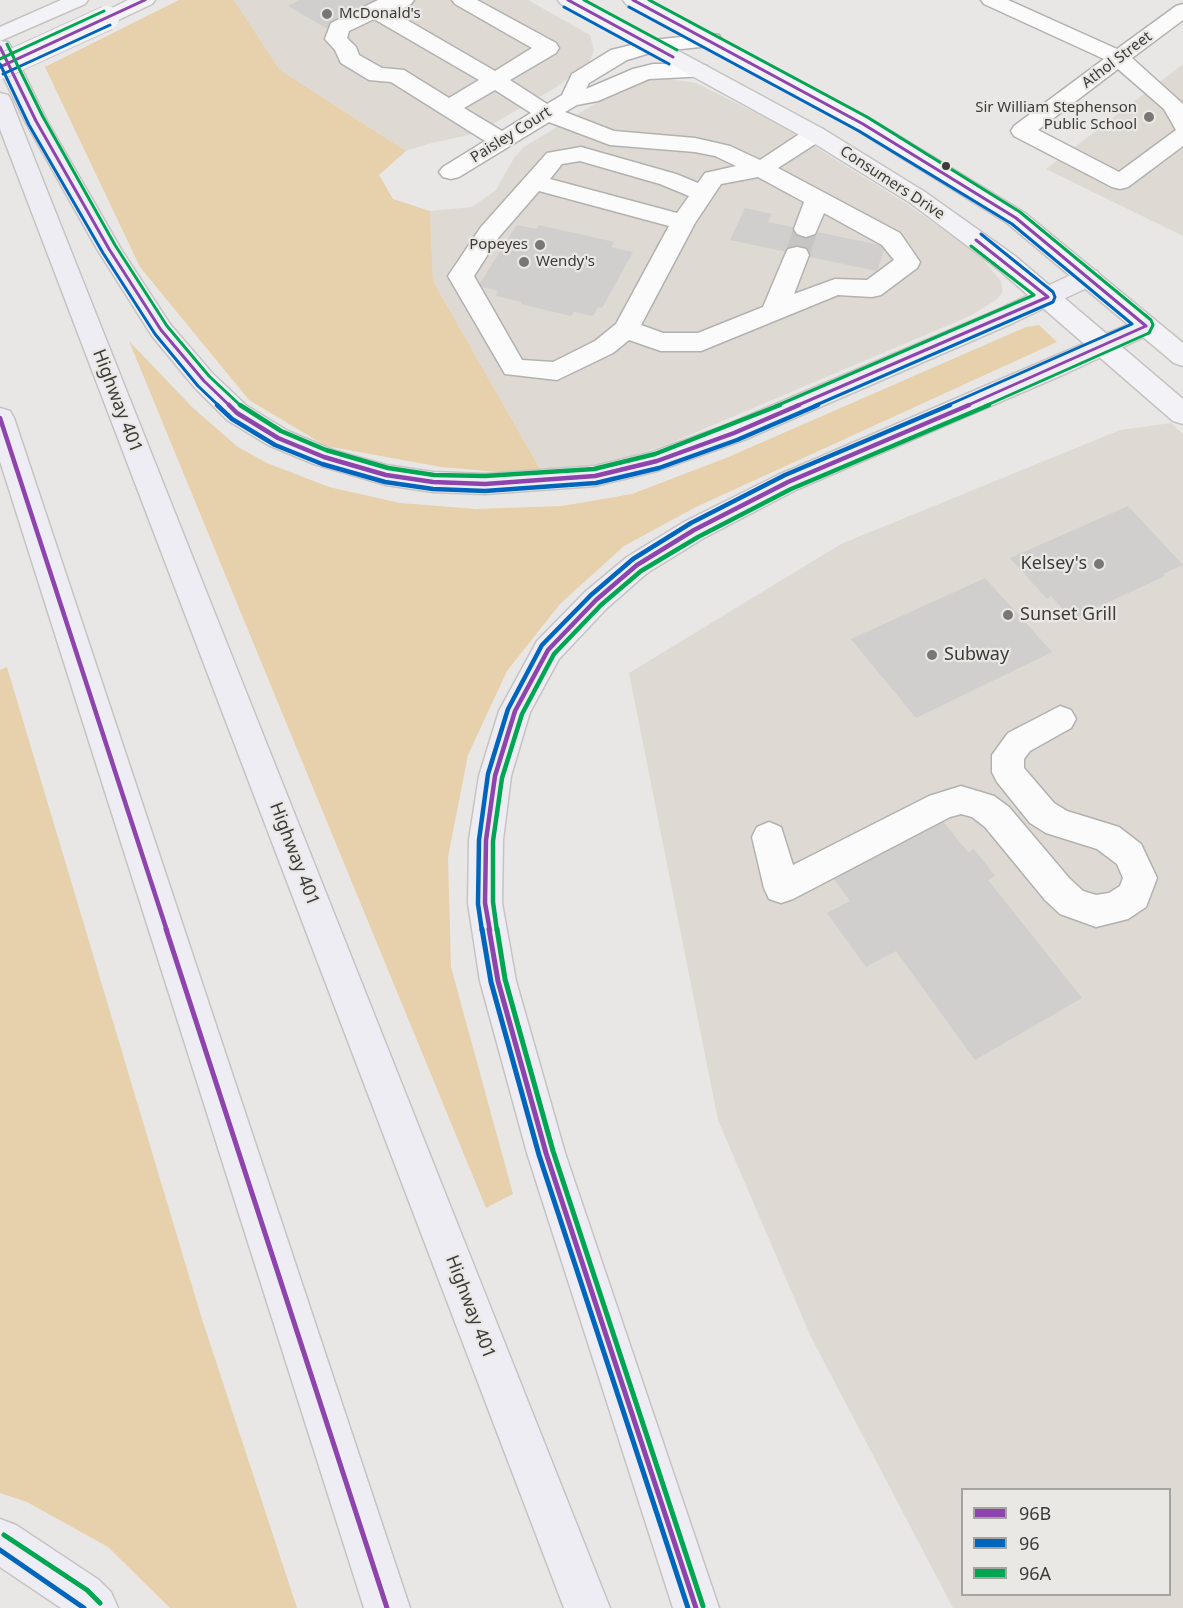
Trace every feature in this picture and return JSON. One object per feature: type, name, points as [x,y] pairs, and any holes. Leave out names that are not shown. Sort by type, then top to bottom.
[{"type":"highway","points":[[0,47],[36,122],[109,249],[161,330],[204,381],[237,413],[278,438],[324,457],[386,475],[433,482],[484,484],[595,476],[657,461],[734,433],[1048,297],[1088,277]]},
{"type":"highway","name":"Highway 401","points":[[0,100],[587,1608]]},
{"type":"highway","points":[[696,1608],[546,1153],[498,981],[485,903],[486,840],[495,776],[515,711],[548,650],[596,600],[637,566],[694,530],[788,482],[1058,367],[1146,326]]},
{"type":"highway","points":[[0,418],[387,1608]]},
{"type":"highway","points":[[0,1540],[82,1596],[95,1608]]},
{"type":"main road","points":[[0,35],[78,0]]},
{"type":"main road","points":[[0,67],[145,0]]},
{"type":"main road","name":"Consumers Drive","points":[[568,0],[815,134],[917,197],[1006,262],[1183,414]]},
{"type":"main road","name":"Consumers Drive","points":[[633,0],[711,40],[863,124],[1016,218],[1183,357]]},
{"type":"street","points":[[394,0],[339,28],[336,39],[345,47],[349,58],[377,75],[396,75],[501,141]]},
{"type":"street","points":[[404,0],[379,13],[493,79],[546,113],[610,138],[695,145],[722,151],[761,169],[891,238],[908,262],[872,289],[835,287],[701,342],[661,342],[626,329]]},
{"type":"street","points":[[447,109],[493,79],[548,48],[462,0]]},
{"type":"street","points":[[991,0],[1119,58],[1173,106],[1183,125]]},
{"type":"street","name":"Athol Street","points":[[1183,10],[1022,131],[1120,182],[1183,135]]},
{"type":"street","name":"Paisley Court","points":[[571,99],[580,79],[619,55],[652,46],[711,40]]},
{"type":"street","name":"Paisley Court","points":[[451,172],[571,99],[590,96],[653,71],[699,71]]},
{"type":"street","points":[[703,193],[668,179],[581,154],[555,158],[490,232],[461,276],[514,368],[557,371],[604,347],[626,329],[683,222],[703,193],[713,178],[761,169],[815,134]]},
{"type":"street","points":[[662,143],[679,161],[668,179]]},
{"type":"street","points":[[534,182],[683,222]]},
{"type":"street","points":[[806,229],[817,199]]},
{"type":"street","points":[[774,312],[797,255]]},
{"type":"street","points":[[769,837],[781,888],[941,806],[961,800],[981,806],[997,818],[1057,889],[1072,903],[1096,911],[1116,908],[1134,896],[1140,878],[1129,854],[1107,837],[1058,823],[1042,813],[1008,772],[1008,755],[1019,742],[1060,719]]},
{"type":"shaded area","points":[[179,0],[234,0],[280,70],[406,151],[379,175],[393,199],[430,211],[433,281],[544,476],[441,467],[326,446],[249,400],[140,267],[45,67]]},
{"type":"shaded area","points":[[234,0],[528,0],[590,35],[594,50],[589,64],[555,88],[477,133],[406,151],[280,70]]},
{"type":"shaded area","name":"Sir William Stephenson Public School","points":[[1183,64],[1183,236],[1046,169]]},
{"type":"shaded area","points":[[662,78],[696,83],[782,126],[905,203],[978,254],[1001,281],[1003,292],[996,300],[970,316],[666,445],[612,462],[544,476],[433,281],[430,211],[472,207],[496,190],[514,158],[524,147],[624,86],[642,80]]},
{"type":"shaded area","points":[[1039,325],[1057,342],[696,507],[624,546],[560,604],[507,671],[468,755],[448,857],[451,967],[513,1194],[486,1208],[129,341],[193,408],[238,447],[267,463],[329,487],[400,503],[476,509],[562,506],[632,494],[726,458],[1026,327]]},
{"type":"shaded area","points":[[1171,423],[1183,434],[1183,1608],[953,1608],[810,1335],[718,1120],[629,673],[841,544],[1120,430]]},
{"type":"shaded area","points":[[7,667],[201,1316],[297,1608],[170,1608],[108,1547],[27,1502],[0,1493],[0,670]]},
{"type":"building","name":"McDonald's","points":[[300,0],[390,0],[355,13],[326,28],[288,6]]},
{"type":"building","points":[[745,208],[772,214],[768,222],[885,246],[877,271],[730,240]]},
{"type":"building","points":[[517,225],[536,229],[539,225],[614,242],[611,247],[633,252],[602,308],[598,307],[593,316],[574,312],[571,316],[496,296],[498,291],[478,286]]},
{"type":"building","name":"Kelsey's","points":[[1128,506],[1183,565],[1163,574],[1165,576],[1072,619],[1051,596],[1047,599],[1010,558]]},
{"type":"building","points":[[985,578],[1052,652],[916,718],[851,639]]},
{"type":"building","points":[[941,819],[968,852],[974,849],[995,876],[988,880],[1082,998],[975,1060],[896,951],[866,967],[827,913],[850,901],[832,876]]},
{"type":"tunnel","points":[[797,255],[806,229]]},
{"type":"transit line","name":"96B","points":[[0,67],[145,0]]},
{"type":"transit line","name":"96B","points":[[568,0],[673,57]]},
{"type":"transit line","name":"96A","points":[[584,0],[677,50]]},
{"type":"transit line","name":"96B","points":[[633,0],[863,124],[1016,218],[1146,326],[1058,367],[788,482],[694,530],[637,565],[596,600],[548,650],[515,711],[495,776],[486,840],[485,903],[498,981],[546,1153],[696,1608]]},
{"type":"transit line","name":"96A","points":[[649,0],[867,117],[1020,212],[1151,320],[1153,325],[1149,333],[1061,374],[791,489],[698,537],[641,571],[601,605],[554,654],[522,714],[502,778],[493,841],[493,902],[505,979],[553,1151],[703,1606]]},
{"type":"transit line","name":"96","points":[[564,7],[669,64]]},
{"type":"transit line","name":"96","points":[[629,7],[859,131],[1012,224],[1132,324],[1055,360],[785,475],[691,523],[633,559],[591,595],[542,645],[508,709],[488,774],[479,840],[478,904],[491,982],[539,1155],[688,1608]]},
{"type":"transit line","name":"96A","points":[[0,59],[104,11]]},
{"type":"transit line","name":"96","points":[[3,74],[110,25]]},
{"type":"transit line","name":"96A","points":[[7,44],[43,117],[115,245],[167,326],[209,376],[242,407],[281,431],[326,450],[388,468],[434,475],[485,476],[594,469],[655,454],[731,426],[1034,295],[971,246]]},
{"type":"transit line","name":"96B","points":[[0,47],[36,121],[109,249],[161,330],[204,381],[237,413],[278,438],[324,457],[386,475],[433,482],[485,484],[595,476],[657,461],[734,433],[1048,297],[976,240]]},
{"type":"transit line","name":"96","points":[[0,64],[29,125],[103,253],[155,334],[198,386],[232,419],[275,445],[322,464],[385,482],[433,489],[485,491],[596,483],[659,468],[737,440],[1053,302],[1055,297],[1053,292],[981,234]]},
{"type":"transit line","name":"96B","points":[[0,418],[387,1608]]},
{"type":"transit line","name":"96A","points":[[4,1535],[87,1590],[100,1603]]},
{"type":"transit line","name":"96","points":[[0,1550],[84,1608]]},
{"type":"place","name":"McDonald's","points":[[327,14]]},
{"type":"place","name":"Sir William Stephenson Public School","points":[[1149,117]]},
{"type":"place","name":"Popeyes","points":[[540,245]]},
{"type":"place","name":"Wendy's","points":[[524,262]]},
{"type":"place","name":"Kelsey's","points":[[1099,564]]},
{"type":"place","name":"Sunset Grill","points":[[1008,615]]},
{"type":"place","name":"Subway","points":[[932,655]]}]
